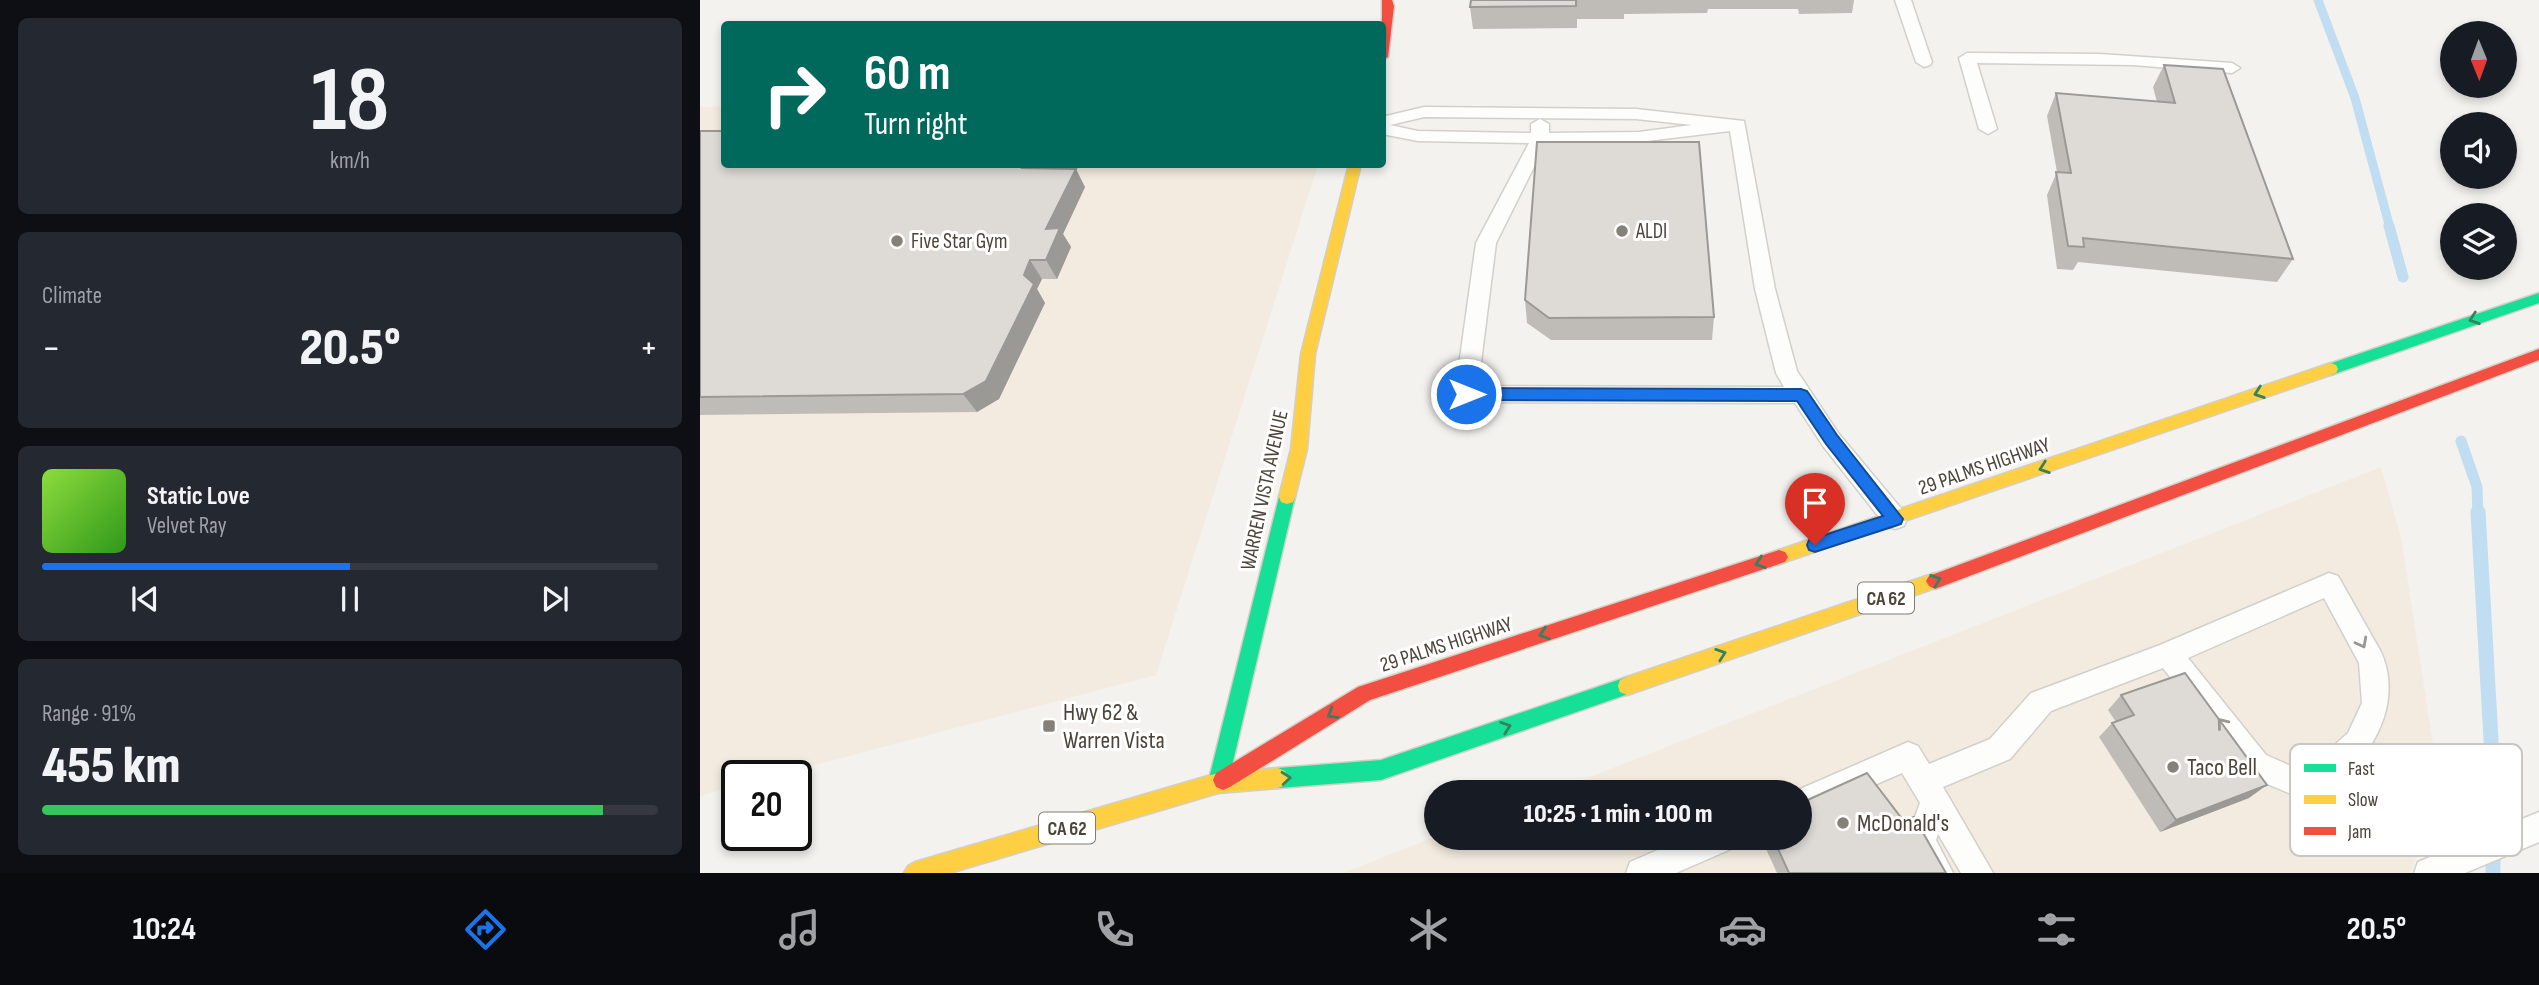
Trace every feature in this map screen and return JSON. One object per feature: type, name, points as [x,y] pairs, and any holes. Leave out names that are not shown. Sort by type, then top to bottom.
[{"type":"main road","points":[[1386,28],[1389,6],[1387,0]]},
{"type":"main road","name":"WARREN VISTA AVENUE","points":[[1217,783],[1298,449],[1308,354],[1354,168]]},
{"type":"main road","name":"29 PALMS HIGHWAY","points":[[1217,783],[1365,693],[1895,519],[2539,298]]},
{"type":"main road","name":"29 PALMS HIGHWAY","points":[[915,873],[1217,783],[1381,770],[1950,576],[2539,354]]},
{"type":"lane","points":[[1903,0],[1924,62]]},
{"type":"lane","points":[[1988,129],[1967,58],[2094,57],[2162,60],[2232,68]]},
{"type":"lane","points":[[1386,121],[1424,112],[1636,114],[1738,125]]},
{"type":"lane","points":[[1541,114],[1540,138],[1486,243],[1466,394],[1801,395]]},
{"type":"lane","points":[[1386,130],[1418,136],[1639,137],[1738,125]]},
{"type":"lane","points":[[1738,125],[1765,289],[1787,373],[1831,440],[1895,519]]},
{"type":"lane","points":[[1938,873],[1921,841],[1929,792],[2000,749],[2041,702],[2168,654],[2329,584],[2372,661],[2376,703],[2357,744]]},
{"type":"lane","points":[[2168,654],[2256,765],[2290,780]]},
{"type":"lane","points":[[1812,798],[1908,756],[1978,873]]},
{"type":"lane","points":[[2522,834],[2539,827]]},
{"type":"lane","points":[[1641,873],[1693,850]]},
{"type":"lane","points":[[2429,873],[2470,856]]},
{"type":"shaded area","points":[[721,106],[721,168],[1317,168],[1156,675],[812,766],[812,760],[721,760],[721,790],[700,796],[700,107]]},
{"type":"shaded area","points":[[2381,467],[2401,537],[2433,744],[2290,744],[2290,856],[2417,856],[2410,873],[1343,873],[1424,841],[1424,850],[1812,850],[1812,780],[1582,780]]},
{"type":"building","points":[[1471,0],[1576,0],[1576,6],[1470,7]]},
{"type":"building","points":[[2164,65],[2223,69],[2293,259],[2083,238],[2084,247],[2068,246],[2056,172],[2071,173],[2056,93],[2175,103]]},
{"type":"building","points":[[700,131],[721,131],[721,168],[1076,169],[1046,229],[1060,228],[1046,260],[1030,260],[1024,275],[1034,284],[986,381],[963,394],[700,397]]},
{"type":"building","points":[[1537,142],[1699,142],[1714,317],[1549,318],[1525,300]]},
{"type":"building","name":"Taco Bell","points":[[2185,673],[2267,785],[2176,820],[2112,723],[2134,715],[2121,695]]},
{"type":"building","name":"McDonald's","points":[[1867,773],[1903,820],[1914,817],[1946,873],[1789,873],[1778,850],[1812,850],[1812,798]]},
{"type":"waterway","points":[[2318,0],[2355,98],[2390,228]]},
{"type":"waterway","points":[[2389,226],[2403,277]]},
{"type":"waterway","points":[[2461,441],[2477,487],[2478,514]]},
{"type":"waterway","points":[[2478,512],[2491,744]]},
{"type":"waterway","points":[[2493,856],[2493,873]]},
{"type":"traffic: fast","points":[[2331,369],[2539,298]]},
{"type":"traffic: fast","points":[[1218,783],[1287,497]]},
{"type":"traffic: fast","points":[[1278,778],[1381,770],[1627,686]]},
{"type":"traffic: slow","points":[[1287,497],[1299,449],[1308,354],[1354,168]]},
{"type":"traffic: slow","points":[[1779,557],[2331,369]]},
{"type":"traffic: slow","points":[[1627,686],[1935,581]]},
{"type":"traffic: slow","points":[[915,873],[1218,783],[1278,778]]},
{"type":"traffic: jam","points":[[1386,28],[1389,6],[1387,0]]},
{"type":"traffic: jam","points":[[1935,581],[2539,354]]},
{"type":"traffic: jam","points":[[1223,780],[1365,693],[1779,557]]},
{"type":"place","name":"ALDI","points":[[1622,231]]},
{"type":"place","name":"Five Star Gym","points":[[897,241]]},
{"type":"place","name":"Hwy 62 & Warren Vista","points":[[1049,726]]},
{"type":"place","name":"Taco Bell","points":[[2173,767]]},
{"type":"place","name":"McDonald's","points":[[1843,823]]},
{"type":"route","points":[[1466,394],[1801,395],[1831,440],[1895,519],[1815,545]]}]
